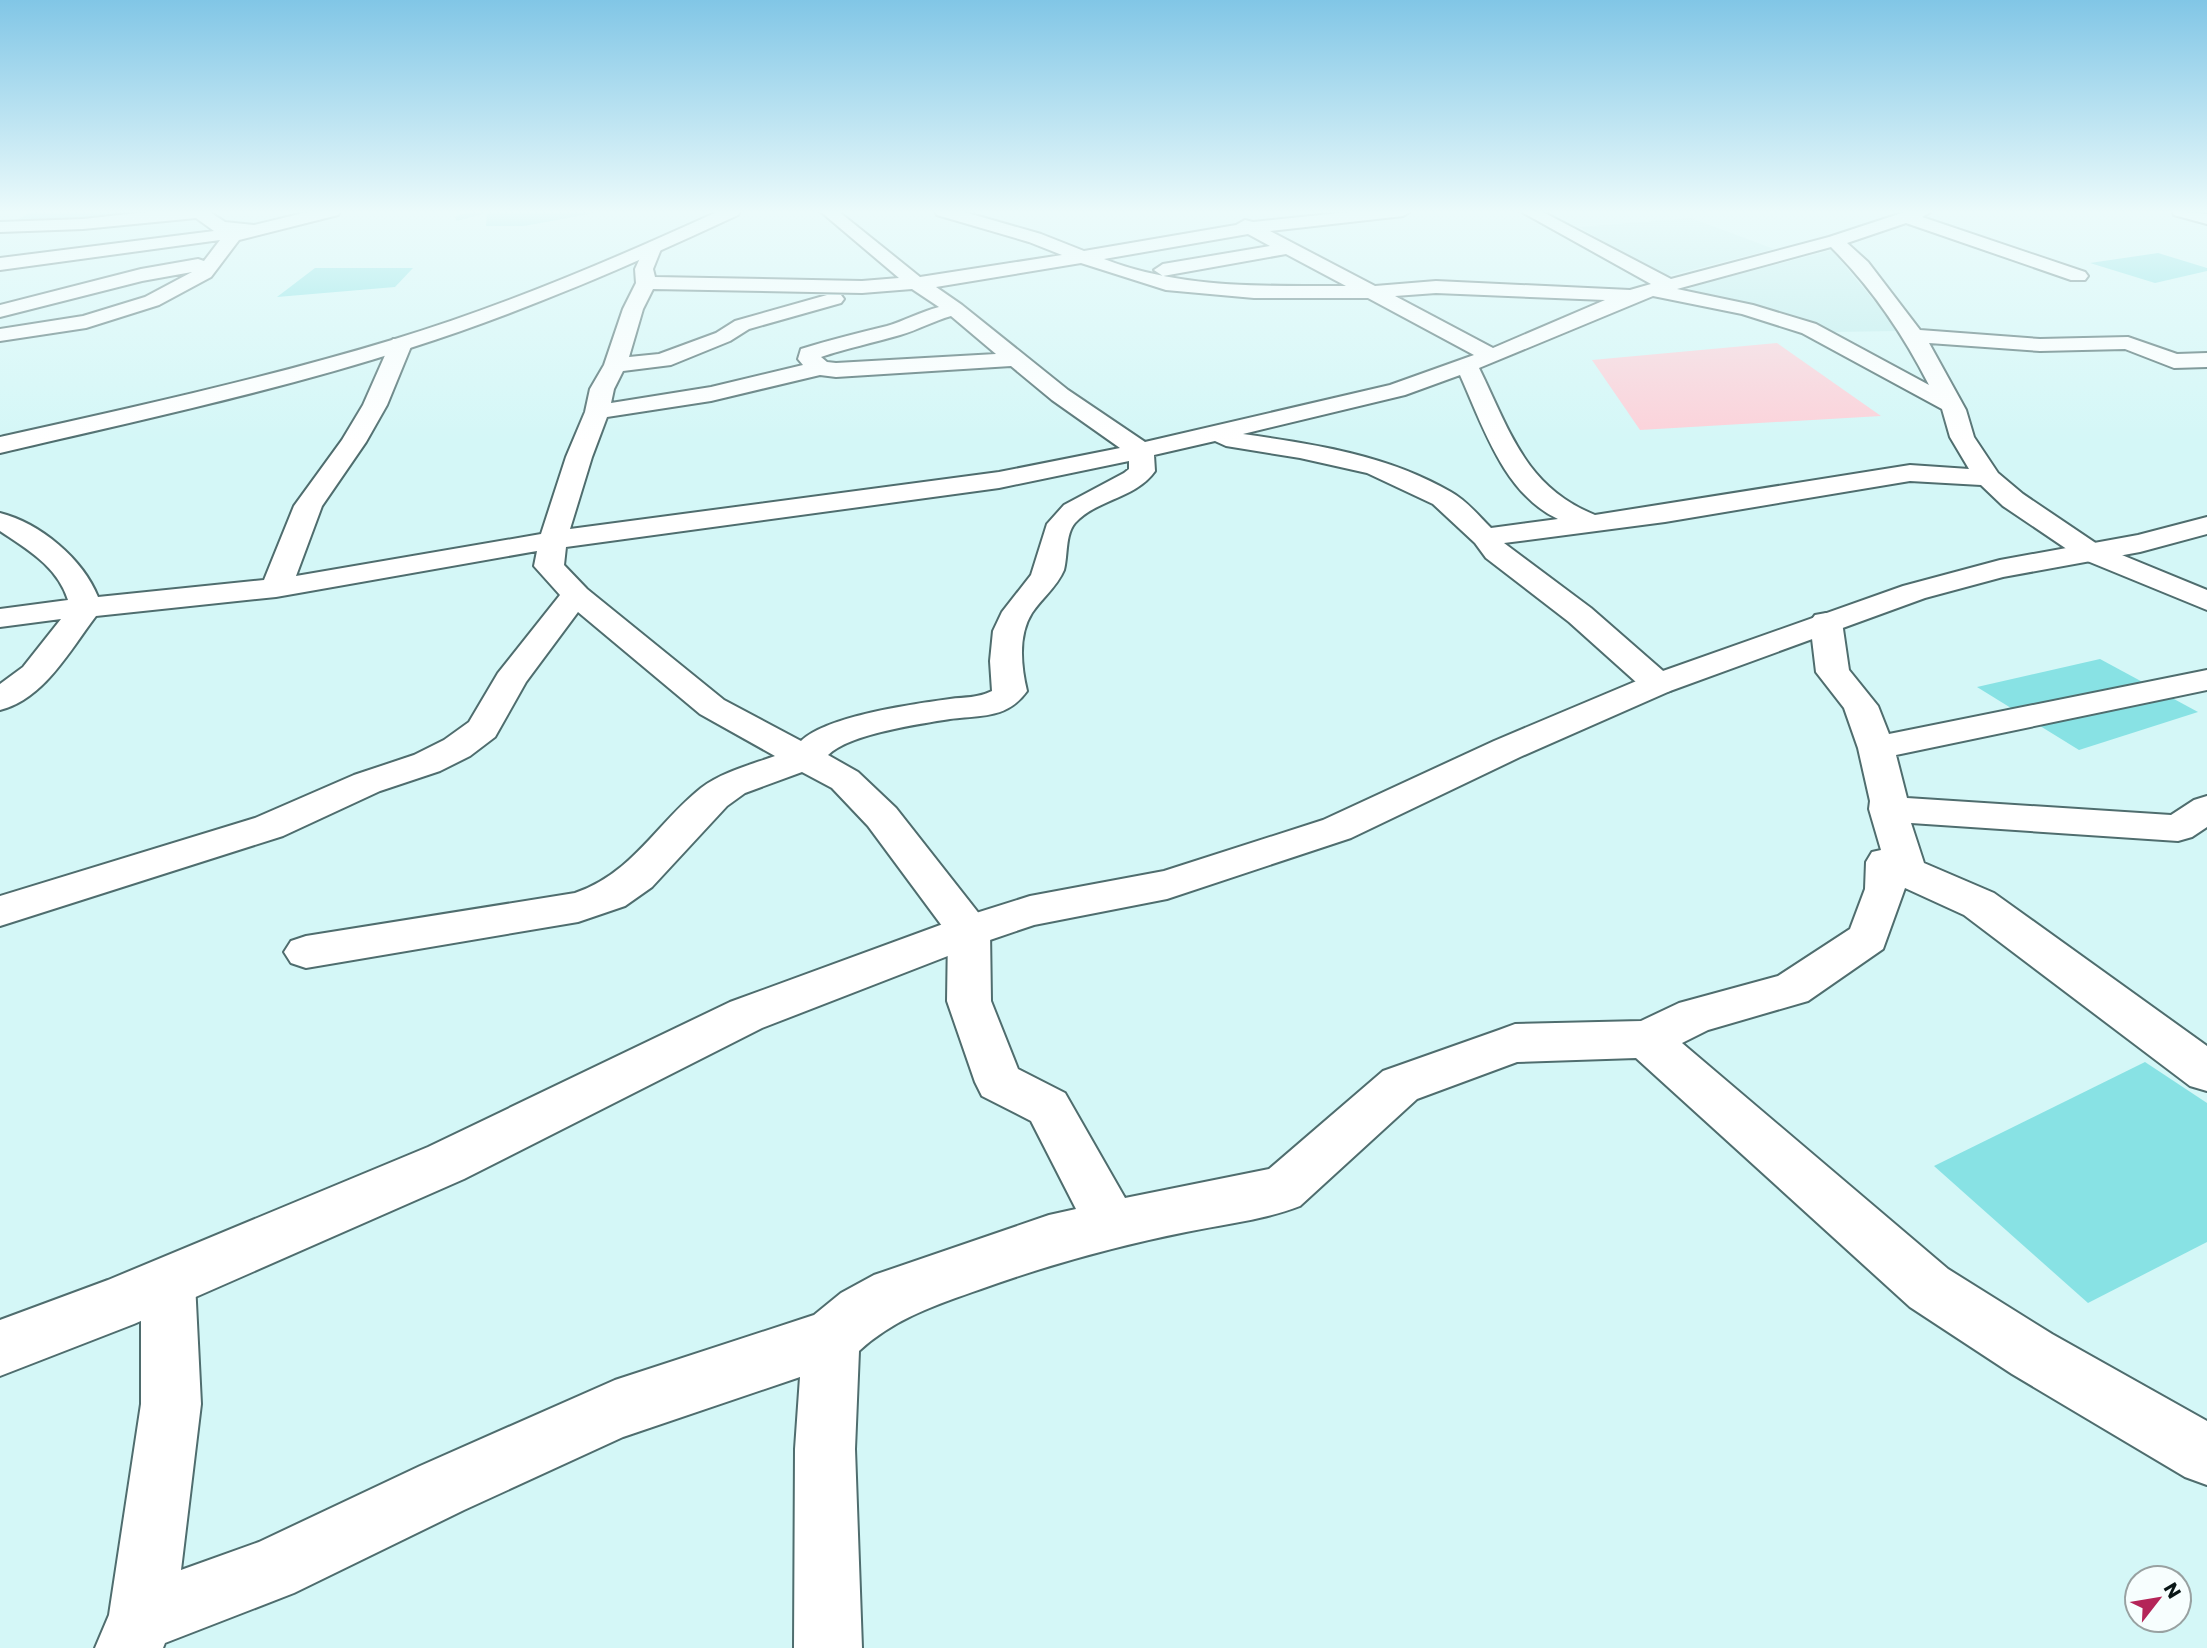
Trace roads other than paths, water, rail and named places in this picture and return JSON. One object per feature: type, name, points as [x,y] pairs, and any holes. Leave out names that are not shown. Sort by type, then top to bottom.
[{"type":"street","points":[[0,311],[90,288]]},
{"type":"street","points":[[0,335],[108,317],[179,288]]},
{"type":"street","points":[[0,445],[194,400],[401,344],[554,288]]},
{"type":"street","points":[[644,288],[633,309],[615,365],[602,389],[597,412],[552,540],[549,566],[576,595],[712,707],[845,780],[882,817],[969,931],[969,1001],[999,1082],[1048,1107],[1112,1226]]},
{"type":"street","points":[[858,288],[862,288]]},
{"type":"street","points":[[615,365],[663,360],[713,342],[742,325],[862,288]]},
{"type":"street","points":[[923,288],[955,309],[1060,395],[1141,451]]},
{"type":"street","points":[[1201,288],[1314,294],[1424,288]]},
{"type":"street","points":[[1364,288],[1492,356]]},
{"type":"street","points":[[1501,288],[1650,290],[1703,299],[1815,332],[1921,391],[1951,404]]},
{"type":"street","points":[[0,618],[276,588],[552,540],[999,480],[1203,437],[1397,390],[1492,356],[1658,288]]},
{"type":"street","points":[[1878,288],[1914,336],[1951,404],[1962,437],[1988,478],[2013,500],[2090,552],[2207,601]]},
{"type":"street","points":[[820,368],[809,359],[809,354],[849,340],[896,330],[923,317],[955,309]]},
{"type":"street","points":[[1914,336],[2040,345],[2128,343],[2174,361],[2207,360]]},
{"type":"street","points":[[276,588],[308,506],[354,442],[375,405],[401,344]]},
{"type":"street","points":[[609,410],[711,394],[820,368],[836,370],[1015,359]]},
{"type":"street","points":[[1466,365],[1498,438],[1525,477],[1546,501],[1592,523]]},
{"type":"street","points":[[1203,437],[1300,450],[1375,467],[1443,498],[1485,537],[1496,552],[1580,615],[1658,684]]},
{"type":"street","points":[[306,952],[578,907],[610,896],[638,877],[714,797],[732,785],[806,758],[823,740],[850,729],[951,709],[989,706],[1004,698],[1010,691],[1004,667],[1012,626],[1017,613],[1044,582],[1050,568],[1055,537],[1063,520],[1078,508],[1133,481],[1142,471],[1141,451]]},
{"type":"street","points":[[1485,537],[1742,502],[1910,473],[1988,478]]},
{"type":"street","points":[[0,522],[9,524],[62,562],[80,584],[86,608]]},
{"type":"street","points":[[0,1348],[168,1282],[446,1163],[746,1016],[969,931],[1030,911],[1167,885],[1337,829],[1507,748],[1658,684],[1914,592],[2000,569],[2140,543],[2207,525]]},
{"type":"street","points":[[0,911],[269,827],[312,810],[367,783],[427,763],[457,748],[483,729],[510,680],[576,595]]},
{"type":"street","points":[[0,701],[35,674],[86,608]]},
{"type":"street","points":[[1826,622],[1833,672],[1861,706],[1876,748],[1889,801],[1888,809],[1907,872]]},
{"type":"street","points":[[1876,748],[2207,680]]},
{"type":"street","points":[[1888,809],[2178,828],[2207,809]]},
{"type":"street","points":[[136,1633],[442,1488],[615,1410],[831,1338],[860,1312],[894,1294],[1049,1240],[1282,1190],[1400,1085],[1515,1043],[1646,1039],[1695,1016],[1792,989],[1868,937],[1885,889],[1885,862],[1979,904],[2207,1072]]},
{"type":"street","points":[[1646,1039],[1929,1288],[2032,1354],[2207,1455]]},
{"type":"street","points":[[136,1633],[171,1404],[168,1282]]},
{"type":"street","points":[[828,1648],[825,1449],[831,1338]]},
{"type":"water","points":[[289,288],[384,288],[277,297]]},
{"type":"water","points":[[2100,659],[2198,712],[2079,750],[1977,687]]},
{"type":"water","points":[[2145,1062],[2207,1103],[2207,1242],[2088,1303],[1934,1166]]}]
